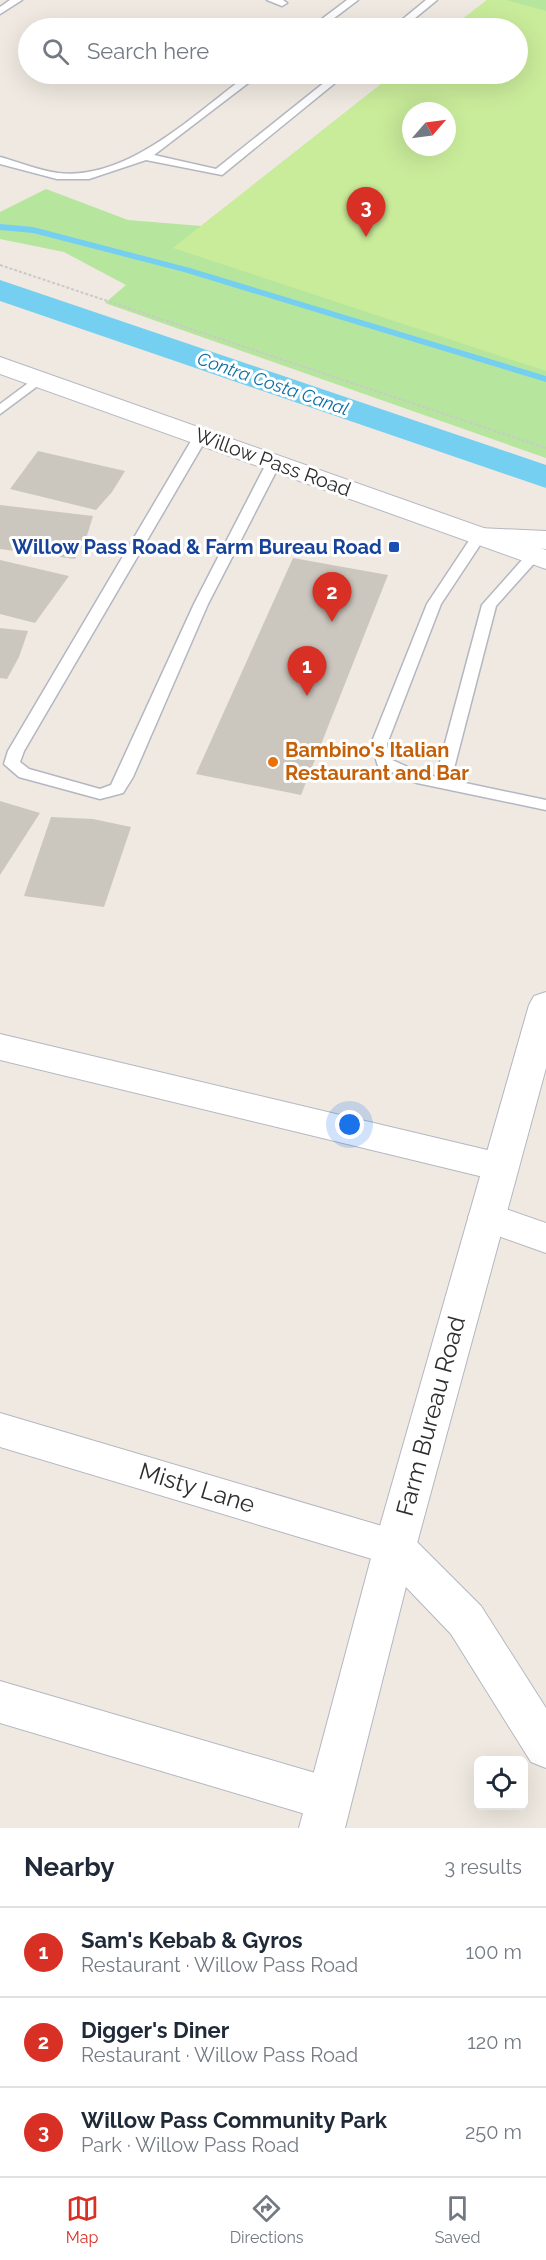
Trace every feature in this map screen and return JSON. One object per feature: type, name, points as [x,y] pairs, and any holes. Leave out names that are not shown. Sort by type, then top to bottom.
[{"type":"street","name":"Willow Pass Road","points":[[0,365],[479,536],[542,552]]},
{"type":"street","name":"Farm Bureau Road","points":[[325,1813],[394,1547],[500,1167],[537,1071],[546,1005]]},
{"type":"street","points":[[0,1047],[500,1167]]},
{"type":"street","points":[[486,1217],[546,1239]]},
{"type":"street","name":"Misty Lane","points":[[0,1430],[394,1547]]},
{"type":"street","points":[[394,1547],[466,1620],[546,1747]]},
{"type":"street","points":[[0,1702],[325,1813]]},
{"type":"lane","points":[[0,11],[17,0]]},
{"type":"lane","points":[[329,18],[354,0]]},
{"type":"lane","points":[[410,18],[432,0]]},
{"type":"lane","points":[[0,160],[42,175],[79,177],[112,171],[145,156],[242,84]]},
{"type":"lane","points":[[145,156],[218,173],[329,84]]},
{"type":"lane","points":[[0,410],[39,379]]},
{"type":"lane","points":[[201,436],[16,750],[12,765],[24,773],[100,794],[117,789],[125,777],[201,604],[274,462]]},
{"type":"lane","points":[[479,536],[434,604],[379,744],[383,762],[417,778],[546,805]]},
{"type":"lane","points":[[442,784],[489,605],[542,552]]},
{"type":"path","points":[[0,265],[546,448]]},
{"type":"green space","points":[[487,0],[546,0],[546,458],[105,303],[126,285],[64,252],[0,239],[0,212],[46,189],[128,220],[201,226],[381,84],[528,84],[528,18],[464,18]]},
{"type":"green space","points":[[487,0],[506,0],[546,11],[546,371],[173,248],[381,84],[528,84],[528,18],[464,18]]},
{"type":"building","points":[[38,451],[125,471],[112,492],[96,510],[10,489]]},
{"type":"building","points":[[0,505],[93,516],[86,539],[75,559],[0,549]]},
{"type":"building","points":[[293,558],[388,575],[301,795],[196,774]]},
{"type":"building","points":[[0,560],[69,576],[35,623],[0,614]]},
{"type":"building","points":[[0,628],[28,631],[19,657],[7,679],[0,678]]},
{"type":"building","points":[[0,801],[40,813],[0,875]]},
{"type":"building","points":[[51,817],[93,819],[131,827],[104,907],[24,896]]},
{"type":"waterway","points":[[0,227],[33,230],[187,270],[546,379]]},
{"type":"waterway","name":"Contra Costa Canal","points":[[0,290],[546,477]]},
{"type":"place","name":"Willow Pass Community Park","points":[[366,237]]},
{"type":"place","name":"Willow Pass Road & Farm Bureau Road","points":[[394,547]]},
{"type":"place","name":"Digger's Diner","points":[[332,622]]},
{"type":"place","name":"Sam's Kebab & Gyros","points":[[307,696]]},
{"type":"place","name":"Bambino's Italian Restaurant and Bar","points":[[273,762]]}]
